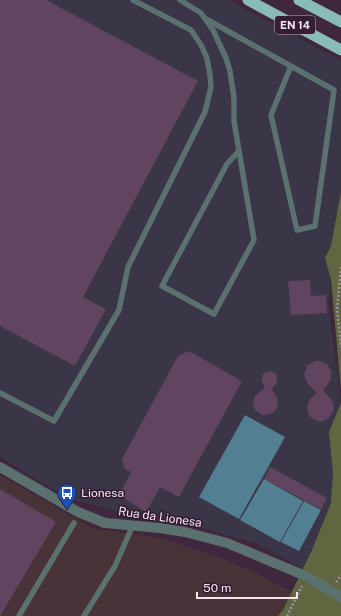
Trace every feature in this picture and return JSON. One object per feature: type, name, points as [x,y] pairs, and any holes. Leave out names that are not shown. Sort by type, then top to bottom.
[{"type":"highway","name":"EN 14","points":[[248,0],[341,50]]},
{"type":"highway","name":"EN 14","points":[[299,0],[341,22]]},
{"type":"street","name":"Rua da Lionesa","points":[[0,467],[78,512],[105,523],[134,525],[185,532],[227,543],[308,577],[338,595]]},
{"type":"lane","points":[[0,393],[54,421],[119,310],[128,267],[205,112],[211,87],[207,58],[201,45],[191,30],[133,0]]},
{"type":"lane","points":[[180,0],[192,6],[201,13],[213,30],[226,58],[230,71],[234,98],[234,121],[254,240],[214,314],[162,286],[227,164],[239,151]]},
{"type":"lane","points":[[204,18],[334,90],[315,226],[298,230],[271,115],[290,66]]},
{"type":"lane","points":[[18,616],[74,523]]},
{"type":"lane","points":[[84,616],[115,566],[134,525]]},
{"type":"path","points":[[341,267],[337,309],[341,347]]},
{"type":"path","points":[[287,616],[303,584],[309,588]]},
{"type":"shaded area","points":[[0,0],[228,0],[341,61],[341,193],[328,302],[341,402],[341,557],[328,583],[257,543],[201,528],[138,516],[70,499],[0,457]]},
{"type":"shaded area","points":[[0,475],[92,528],[160,538],[218,557],[259,574],[293,592],[282,616],[0,616]]},
{"type":"green space","points":[[341,192],[341,391],[331,279],[325,258],[331,246]]},
{"type":"green space","points":[[341,403],[341,616],[278,616],[283,610],[312,550],[331,503],[333,473],[329,432]]},
{"type":"water","points":[[245,415],[285,437],[239,519],[199,497]]},
{"type":"water","points":[[264,479],[303,501],[280,542],[240,520]]},
{"type":"water","points":[[304,501],[321,510],[299,551],[281,542]]},
{"type":"building","points":[[0,0],[46,0],[198,81],[83,297],[106,309],[75,366],[0,326]]},
{"type":"building","points":[[310,280],[311,296],[326,295],[327,313],[291,315],[288,281]]},
{"type":"building","points":[[189,351],[242,381],[179,497],[160,487],[146,512],[119,495],[131,472],[125,469],[122,459],[178,356]]},
{"type":"building","points":[[315,361],[327,364],[332,372],[330,381],[323,390],[332,400],[334,409],[330,417],[322,422],[309,416],[307,407],[310,399],[317,393],[307,383],[304,374],[307,366]]},
{"type":"building","points":[[270,371],[275,373],[277,377],[277,382],[272,389],[277,398],[278,406],[273,413],[262,415],[255,410],[253,402],[255,396],[265,388],[262,381],[262,376],[265,372]]},
{"type":"building","points":[[270,467],[327,498],[321,509],[264,479]]},
{"type":"building","points":[[0,489],[56,522],[0,616]]},
{"type":"place","name":"Lionesa","points":[[67,510]]}]
